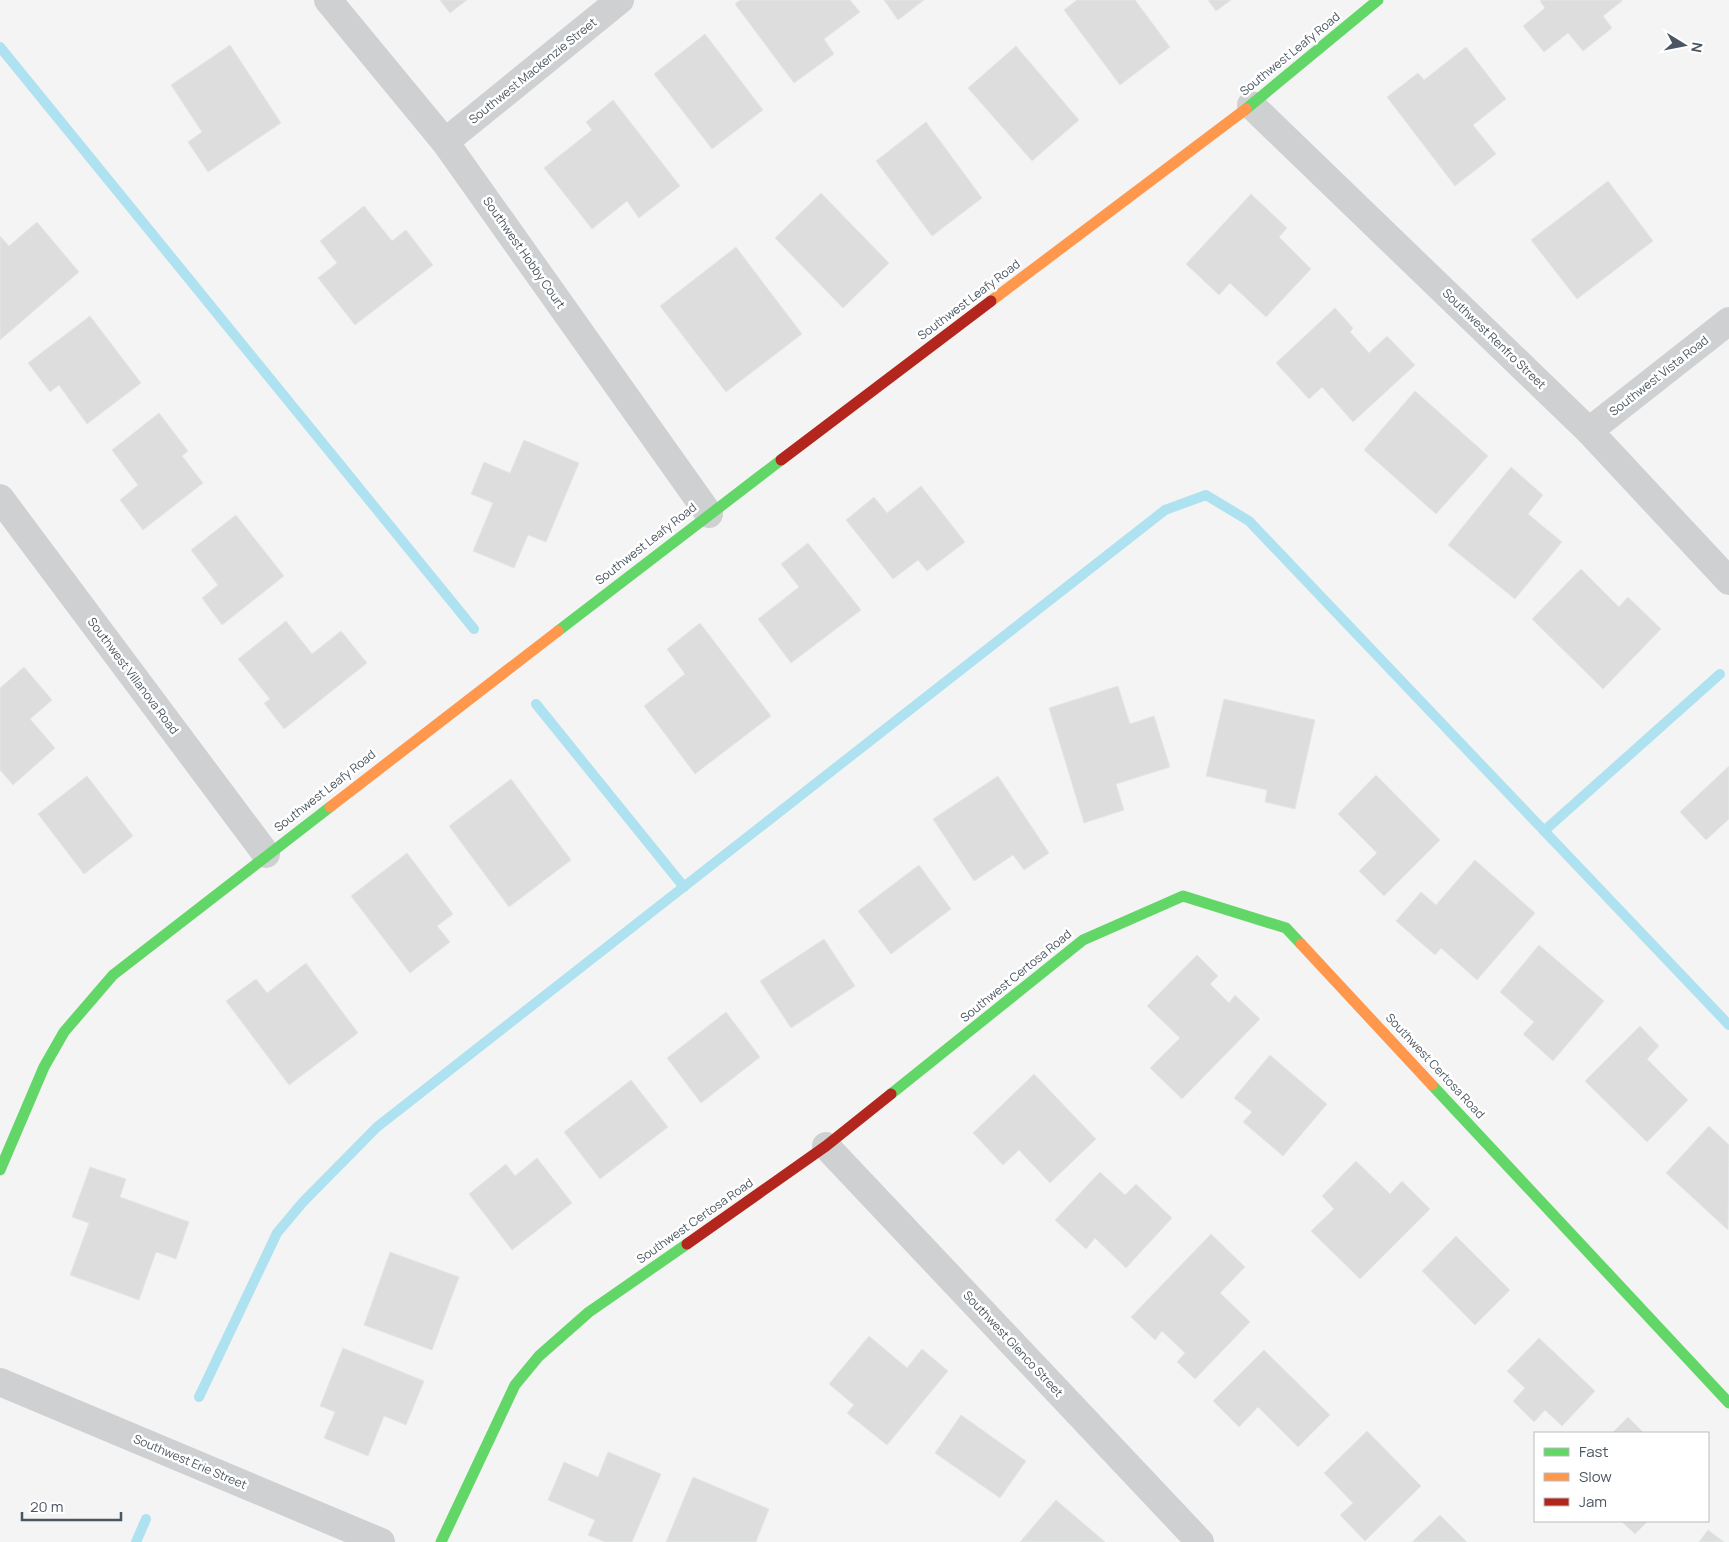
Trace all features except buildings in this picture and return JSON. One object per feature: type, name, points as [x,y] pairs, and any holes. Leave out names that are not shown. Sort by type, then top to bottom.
[{"type":"street","name":"Southwest Hobby Court","points":[[328,0],[445,142],[709,514]]},
{"type":"street","name":"Southwest Mackenzie Street","points":[[445,142],[620,0]]},
{"type":"street","name":"Southwest Leafy Road","points":[[0,1170],[44,1067],[64,1032],[113,974],[266,854],[709,514],[1251,105],[1378,0]]},
{"type":"street","name":"Southwest Renfro Street","points":[[1251,105],[1589,432],[1729,581]]},
{"type":"street","name":"Southwest Vista Road","points":[[1589,432],[1729,321]]},
{"type":"street","name":"Southwest Villanova Road","points":[[0,498],[266,854]]},
{"type":"street","name":"Southwest Certosa Road","points":[[441,1542],[515,1385],[539,1356],[589,1312],[826,1146],[1083,940],[1183,896],[1286,928],[1729,1403]]},
{"type":"street","name":"Southwest Glenco Street","points":[[826,1146],[1200,1542]]},
{"type":"street","name":"Southwest Erie Street","points":[[0,1382],[381,1542]]},
{"type":"waterway","points":[[0,47],[474,629]]},
{"type":"waterway","points":[[199,1397],[277,1233],[303,1202],[377,1127],[1165,510],[1206,495],[1249,521],[1729,1025]]},
{"type":"waterway","points":[[1544,831],[1720,674]]},
{"type":"waterway","points":[[536,704],[684,887]]},
{"type":"waterway","points":[[136,1542],[146,1519]]},
{"type":"traffic: fast","points":[[1246,109],[1378,0]]},
{"type":"traffic: fast","points":[[558,631],[781,460]]},
{"type":"traffic: fast","points":[[0,1170],[44,1067],[64,1032],[113,975],[330,807]]},
{"type":"traffic: fast","points":[[891,1094],[1083,940],[1183,896],[1286,928],[1301,944]]},
{"type":"traffic: fast","points":[[1432,1085],[1729,1403]]},
{"type":"traffic: fast","points":[[441,1542],[515,1385],[539,1356],[589,1312],[687,1244]]},
{"type":"traffic: slow","points":[[991,301],[1246,109]]},
{"type":"traffic: slow","points":[[330,807],[558,631]]},
{"type":"traffic: slow","points":[[1301,944],[1432,1085]]},
{"type":"traffic: jam","points":[[781,460],[991,301]]},
{"type":"traffic: jam","points":[[687,1244],[826,1146],[891,1094]]}]
